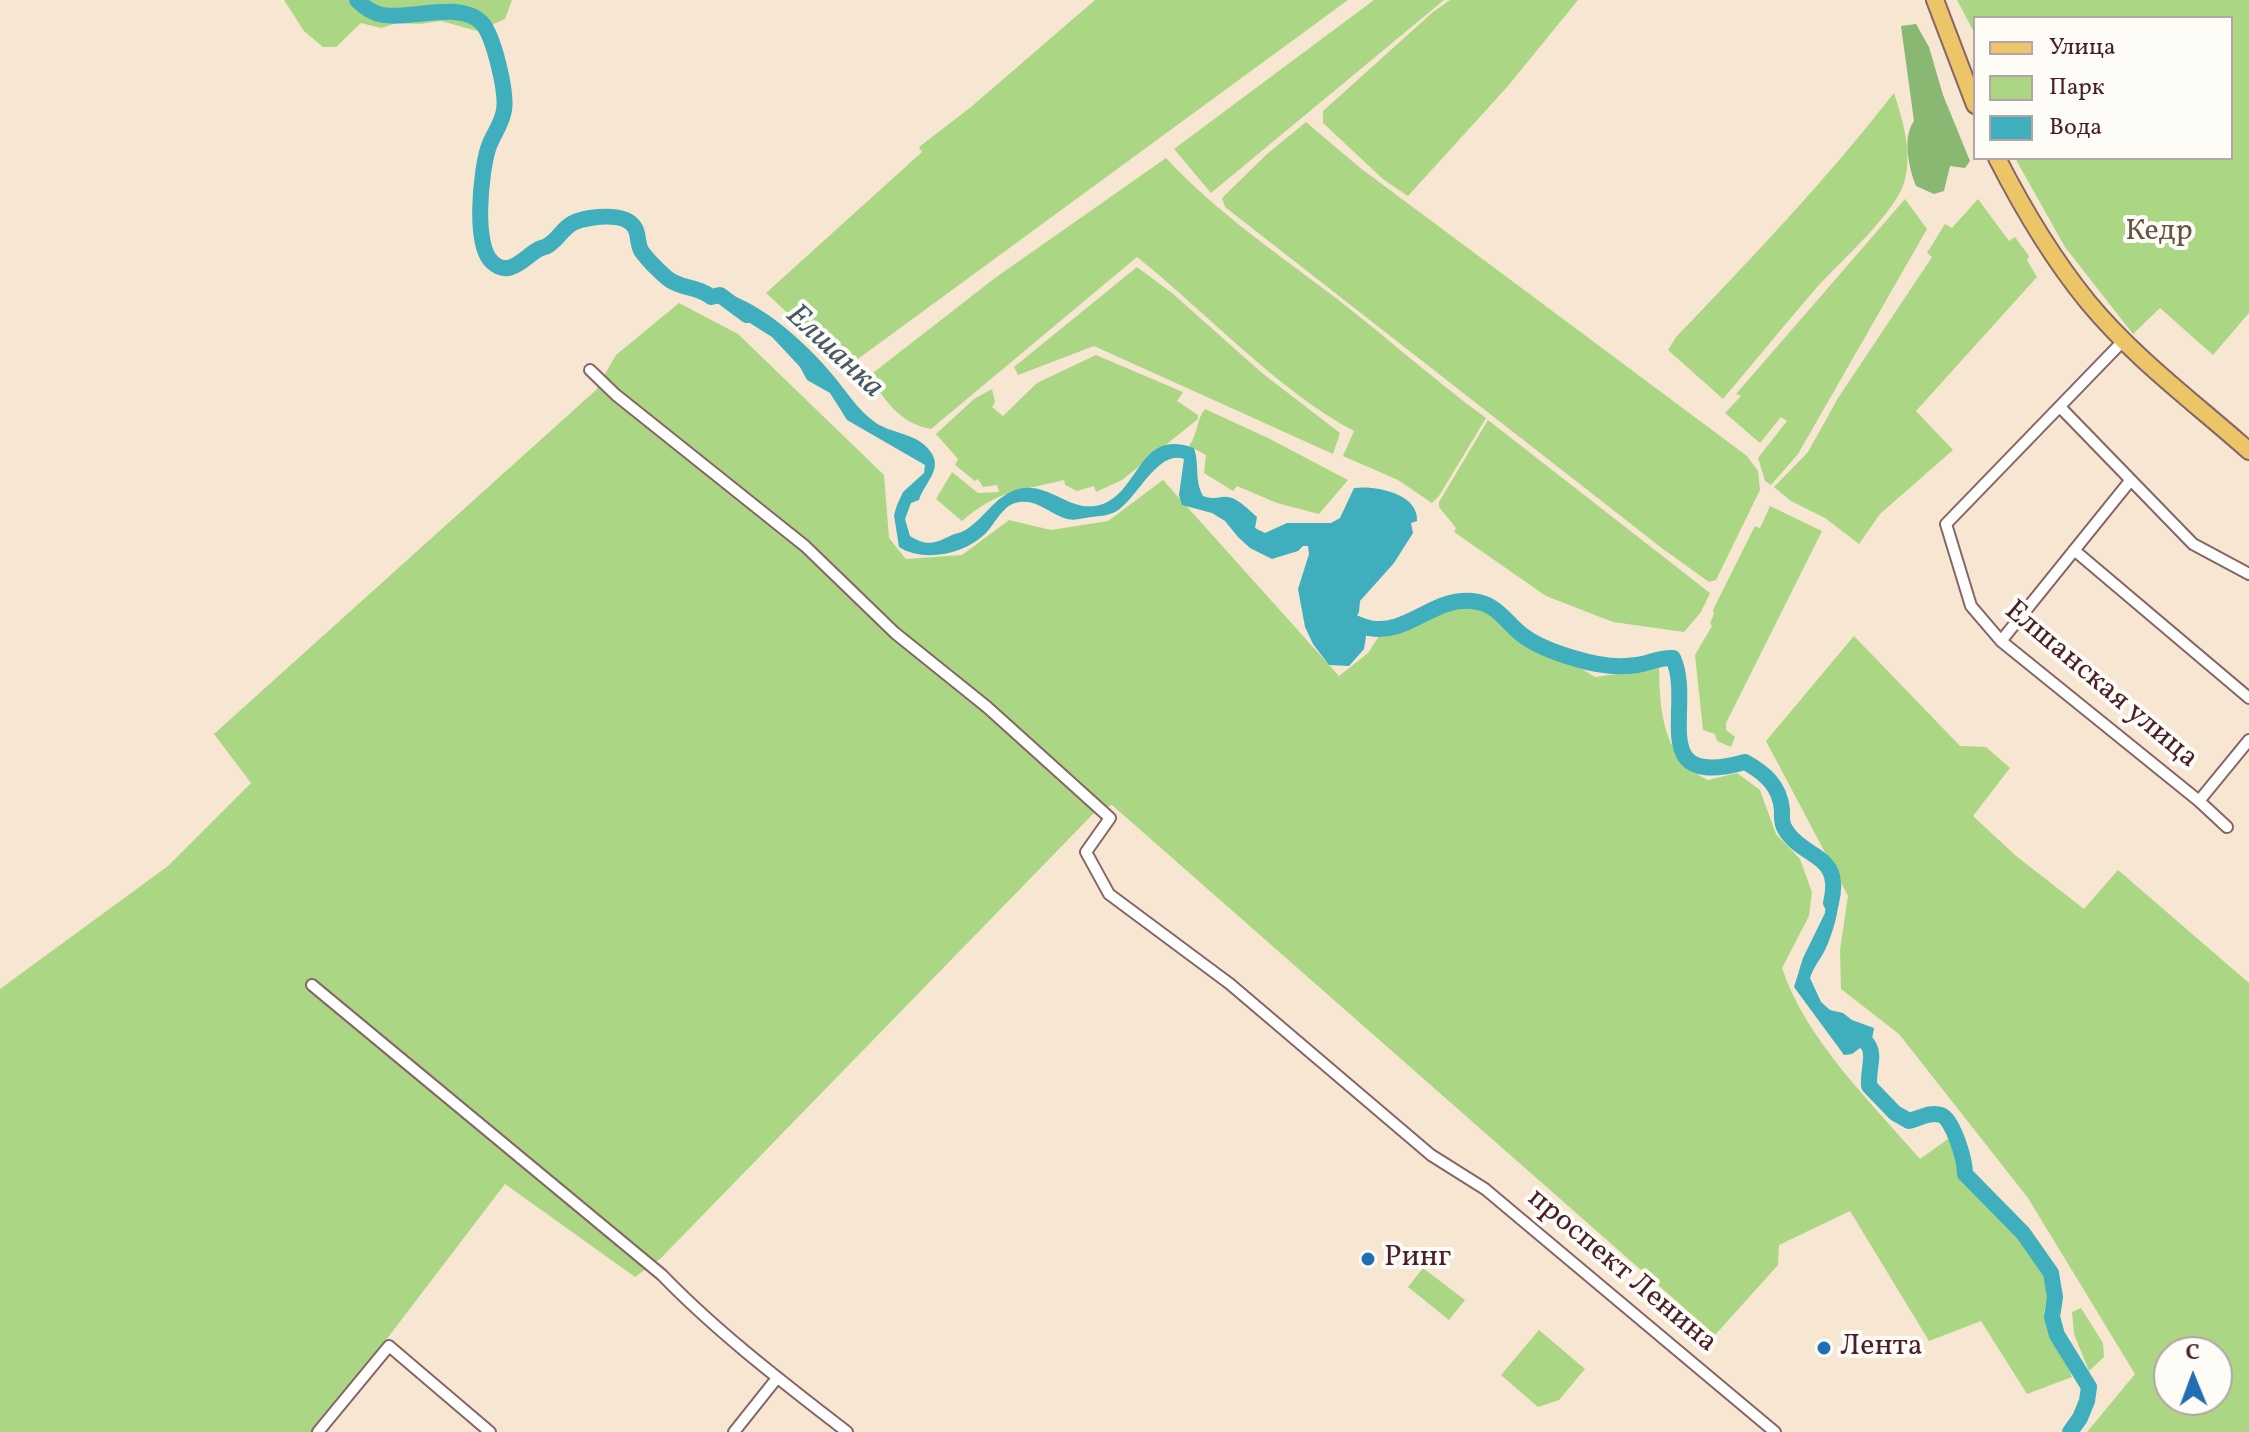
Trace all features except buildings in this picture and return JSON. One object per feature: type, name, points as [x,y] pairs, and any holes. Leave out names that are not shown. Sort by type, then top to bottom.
[{"type":"main road","points":[[1935,0],[1973,100]]},
{"type":"main road","points":[[1998,160],[2018,200],[2051,252],[2089,303],[2124,340],[2249,451]]},
{"type":"street","points":[[2124,340],[2060,407],[2193,544],[2249,574]]},
{"type":"street","name":"проспект Ленина","points":[[590,370],[616,395],[805,546],[895,633],[987,707],[1110,818],[1086,852],[1109,894],[1230,984],[1431,1155],[1485,1189],[1775,1432]]},
{"type":"street","name":"Елшанская улица","points":[[2060,407],[1946,524],[1971,606],[2001,641],[2227,827]]},
{"type":"street","points":[[2001,641],[2130,481]]},
{"type":"street","points":[[2074,550],[2249,698]]},
{"type":"street","points":[[2199,801],[2249,740]]},
{"type":"street","points":[[312,985],[662,1275],[777,1378],[847,1432]]},
{"type":"street","points":[[318,1432],[389,1346],[490,1432]]},
{"type":"street","points":[[734,1432],[777,1378]]},
{"type":"green space","points":[[284,0],[512,0],[505,19],[477,31],[441,21],[397,23],[381,28],[361,23],[336,47],[323,47],[304,31]]},
{"type":"green space","points":[[1095,0],[1348,0],[851,364],[816,324],[807,331],[766,293],[922,152],[919,147],[971,107]]},
{"type":"green space","points":[[1374,0],[1444,0],[1211,193],[1174,149]]},
{"type":"green space","points":[[1450,0],[1578,0],[1508,86],[1408,196],[1384,180],[1323,123],[1323,111]]},
{"type":"green space","name":"Кедр","points":[[1957,0],[2249,0],[2249,313],[2213,355],[2160,308],[2133,334],[2065,247],[2016,160],[2233,160],[2233,16],[1973,16],[1973,30]]},
{"type":"green space","points":[[1916,24],[1929,47],[1943,95],[1970,161],[1965,168],[1950,166],[1944,191],[1934,194],[1916,186],[1908,153],[1908,135],[1914,121],[1901,26]]},
{"type":"green space","points":[[1894,93],[1908,160],[1904,183],[1898,195],[1879,222],[1818,286],[1723,399],[1668,350],[1676,337],[1815,187]]},
{"type":"green space","points":[[1306,122],[1359,167],[1747,456],[1758,471],[1760,490],[1716,580],[1709,582],[1663,549],[1225,207],[1222,198],[1267,154]]},
{"type":"green space","points":[[1166,158],[1225,213],[1486,418],[1432,503],[1398,480],[1343,456],[1354,431],[1297,394],[1137,257],[931,429],[910,422],[888,402],[869,376],[995,278]]},
{"type":"green space","points":[[1905,199],[1927,229],[1798,454],[1771,485],[1765,481],[1758,458],[1787,421],[1781,417],[1760,443],[1725,413],[1741,396],[1736,394]]},
{"type":"green space","points":[[1978,199],[2009,241],[2015,237],[2029,256],[2027,260],[2037,277],[1916,411],[1953,450],[1880,514],[1859,544],[1825,518],[1791,501],[1774,487],[1808,452],[1838,398],[1932,257],[1927,253],[1945,224],[1952,228]]},
{"type":"green space","points":[[1137,267],[1172,293],[1262,373],[1340,433],[1333,454],[1094,346],[1018,375],[1014,367]]},
{"type":"green space","points":[[679,303],[738,334],[884,475],[889,538],[906,559],[962,555],[1009,520],[1051,530],[1108,521],[1163,480],[1339,676],[1368,653],[1379,636],[1459,605],[1485,608],[1595,677],[1659,668],[1663,718],[1673,747],[1682,760],[1708,780],[1737,773],[1760,790],[1776,834],[1800,859],[1812,892],[1809,916],[1782,968],[1807,1020],[1861,1093],[1920,1159],[1948,1139],[2051,1284],[2044,1312],[2072,1377],[2027,1394],[1981,1321],[1929,1341],[1850,1211],[1779,1245],[1778,1265],[1715,1335],[1112,805],[1094,813],[660,1259],[635,1277],[505,1184],[312,1432],[0,1432],[0,989],[168,866],[251,783],[214,734],[596,390],[616,355]]},
{"type":"green space","points":[[1096,355],[1183,392],[1177,401],[1198,415],[1198,419],[1122,480],[1096,492],[1094,486],[1077,491],[1065,485],[1064,480],[998,497],[962,521],[936,499],[952,472],[978,493],[999,492],[997,485],[983,487],[978,479],[975,481],[955,465],[958,459],[936,434],[974,399],[992,389],[995,402],[992,407],[1003,416],[1037,383]]},
{"type":"green space","points":[[1205,409],[1348,480],[1319,514],[1277,503],[1237,486],[1233,491],[1204,473],[1206,455],[1189,446]]},
{"type":"green space","points":[[1488,420],[1710,593],[1701,612],[1684,632],[1613,622],[1546,596],[1454,532],[1456,528],[1439,507],[1439,502]]},
{"type":"green space","points":[[1770,506],[1822,531],[1726,723],[1726,730],[1735,737],[1731,747],[1717,741],[1715,734],[1703,730],[1695,655],[1712,626],[1713,610],[1755,526],[1760,528]]},
{"type":"green space","points":[[1854,636],[1960,746],[1986,747],[2010,768],[1973,816],[2015,855],[2084,909],[2118,870],[2249,983],[2249,1432],[2087,1432],[2135,1374],[2028,1198],[1899,1034],[1841,989],[1840,950],[1848,896],[1766,741]]},
{"type":"green space","points":[[1423,1268],[1465,1300],[1449,1320],[1408,1287]]},
{"type":"green space","points":[[2081,1308],[2103,1343],[2104,1357],[2089,1371],[2074,1334],[2072,1312]]},
{"type":"green space","points":[[1539,1330],[1585,1369],[1559,1400],[1538,1407],[1501,1375]]},
{"type":"water","points":[[724,293],[768,315],[796,337],[821,361],[869,418],[883,427],[912,437],[930,451],[934,458],[934,470],[919,500],[911,503],[905,519],[910,536],[925,543],[965,530],[1001,498],[1015,490],[1038,489],[1080,505],[1103,504],[1126,486],[1151,453],[1162,446],[1176,444],[1194,448],[1203,496],[1237,500],[1257,517],[1255,528],[1265,533],[1287,523],[1331,523],[1340,518],[1354,488],[1373,488],[1403,497],[1416,511],[1417,521],[1411,523],[1413,533],[1394,563],[1360,601],[1359,612],[1353,622],[1360,630],[1367,630],[1364,649],[1349,666],[1329,665],[1305,627],[1298,589],[1309,554],[1308,546],[1272,559],[1250,548],[1225,521],[1212,513],[1182,505],[1179,495],[1184,459],[1165,461],[1123,506],[1109,514],[1070,520],[1036,504],[1015,503],[1002,512],[985,534],[966,547],[944,554],[920,555],[899,547],[894,515],[897,505],[903,492],[924,473],[925,465],[847,420],[830,393],[807,380],[800,367],[772,337],[723,306],[732,302]]},
{"type":"water","points":[[1834,882],[1838,883],[1839,890],[1836,916],[1828,943],[1810,978],[1821,1002],[1830,1010],[1874,1028],[1872,1039],[1852,1054],[1844,1055],[1794,987],[1803,958],[1825,913]]},
{"type":"waterway","name":"Елшанка","points":[[357,0],[383,15],[461,13],[473,16],[487,30],[504,91],[504,110],[488,149],[481,190],[482,240],[492,262],[499,267],[511,267],[549,245],[579,220],[621,218],[635,228],[642,252],[667,278],[711,297],[720,295],[747,315]]},
{"type":"waterway","name":"Елшанка","points":[[1335,613],[1356,624],[1383,629],[1396,627],[1458,601],[1480,602],[1494,609],[1534,642],[1584,661],[1622,666],[1673,658],[1678,677],[1679,738],[1684,754],[1694,764],[1714,768],[1745,762],[1765,776],[1775,787],[1781,801],[1785,829],[1801,846],[1819,858],[1831,874],[1831,903]]},
{"type":"waterway","name":"Елшанка","points":[[1851,1029],[1870,1049],[1869,1086],[1895,1113],[1909,1121],[1933,1114],[1945,1118],[1958,1141],[1965,1174],[2023,1233],[2051,1273],[2055,1297],[2052,1317],[2057,1335],[2089,1387],[2080,1418],[2070,1432]]},
{"type":"place","name":"Ринг","points":[[1368,1259]]},
{"type":"place","name":"Лента","points":[[1824,1348]]}]
